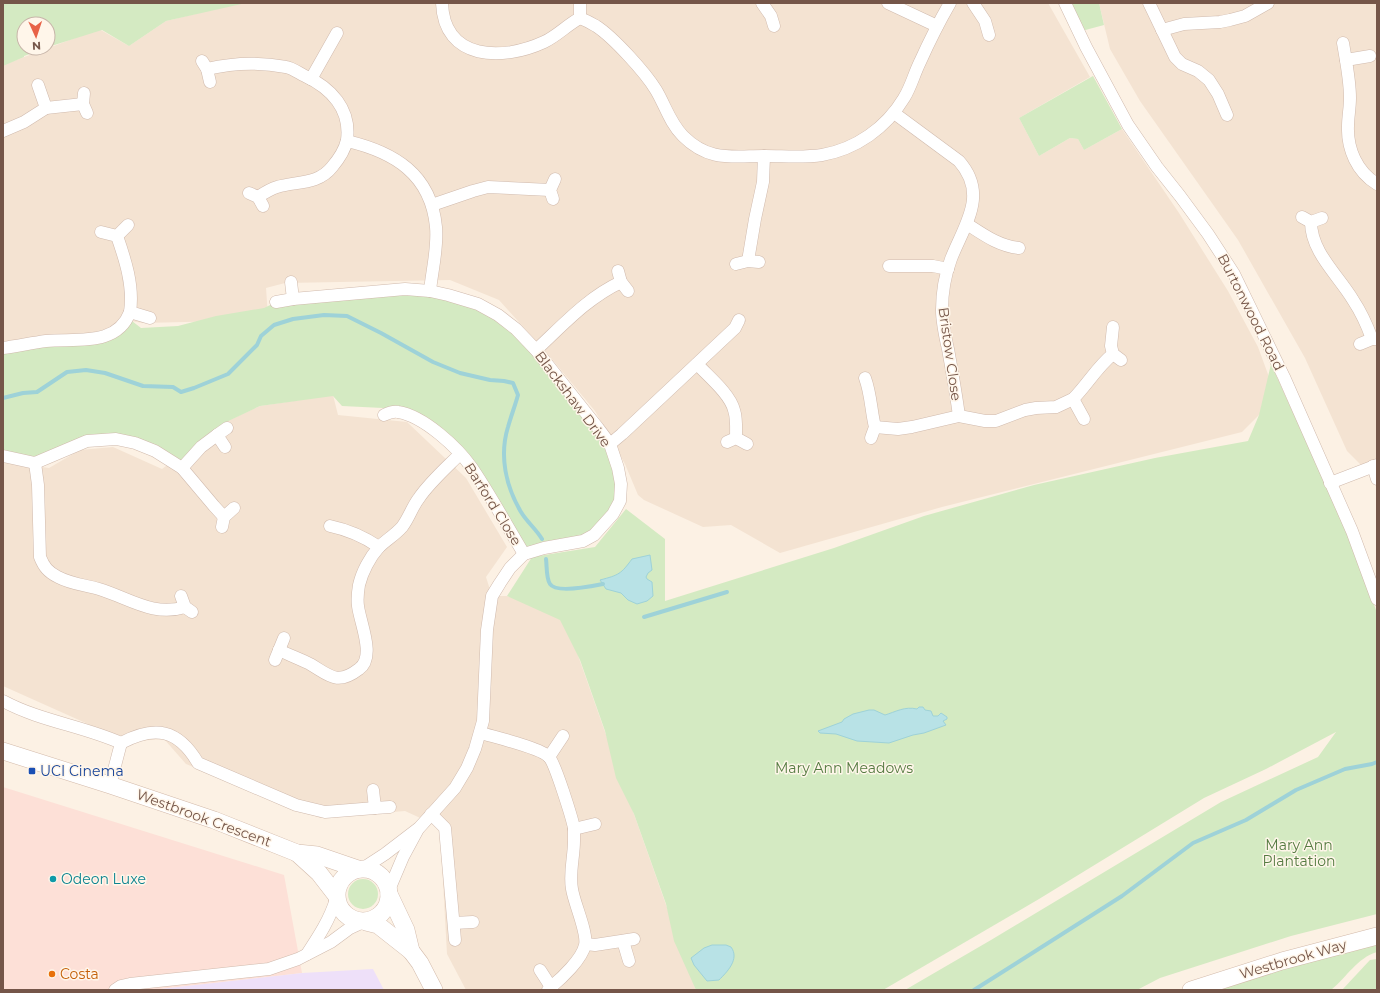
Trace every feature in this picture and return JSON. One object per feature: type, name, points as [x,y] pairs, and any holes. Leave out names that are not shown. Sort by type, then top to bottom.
[{"type":"street","points":[[442,3],[445,22],[456,40],[477,52],[489,54],[516,52],[544,42],[580,18]]},
{"type":"street","points":[[580,3],[580,18]]},
{"type":"street","points":[[762,3],[771,16],[774,26]]},
{"type":"street","points":[[888,3],[937,26]]},
{"type":"street","points":[[580,18],[597,26],[644,73],[656,90],[674,125],[690,143],[698,148],[719,156],[728,157],[803,156],[820,155],[845,149],[872,134],[894,112],[904,99],[937,26],[950,3]]},
{"type":"street","points":[[973,3],[985,21],[989,35]]},
{"type":"street","name":"Burtonwood Road","points":[[1065,3],[1086,47],[1128,125],[1156,167],[1208,234],[1234,274],[1284,376],[1352,531],[1377,599]]},
{"type":"street","points":[[1149,3],[1178,60],[1182,64],[1204,75],[1209,80],[1218,94],[1228,118]]},
{"type":"street","points":[[1162,30],[1184,24],[1230,20],[1244,16],[1268,3]]},
{"type":"street","points":[[311,79],[337,34]]},
{"type":"street","points":[[1343,43],[1350,94],[1347,127],[1350,146],[1356,164],[1371,180],[1377,184]]},
{"type":"street","points":[[1346,60],[1370,56]]},
{"type":"street","points":[[210,82],[205,65],[221,66],[252,64],[287,67],[311,79],[330,92],[337,99],[345,118],[347,141],[332,168],[314,180],[271,188],[257,199]]},
{"type":"street","points":[[38,85],[46,108]]},
{"type":"street","points":[[3,131],[24,122],[46,108],[85,103]]},
{"type":"street","name":"Bristow Close","points":[[894,112],[959,161],[966,169],[970,177],[973,198],[971,215],[948,269],[943,297],[942,318],[959,416]]},
{"type":"street","points":[[347,141],[364,145],[396,159],[408,168],[425,190],[432,205],[436,228],[436,242],[430,291]]},
{"type":"street","points":[[736,264],[753,261],[755,219],[763,182],[764,156]]},
{"type":"street","points":[[432,205],[473,191],[488,188],[553,189]]},
{"type":"street","points":[[1322,218],[1306,219],[1314,242],[1330,268],[1354,301],[1374,339],[1360,344]]},
{"type":"street","points":[[967,224],[999,244],[1018,248]]},
{"type":"street","points":[[117,236],[128,225]]},
{"type":"street","points":[[101,232],[117,236]]},
{"type":"street","points":[[3,348],[47,341],[94,339],[120,329],[130,312],[131,302],[126,266],[117,236]]},
{"type":"street","points":[[888,266],[933,266],[948,269]]},
{"type":"street","points":[[536,350],[595,296],[622,281]]},
{"type":"street","points":[[291,282],[293,299]]},
{"type":"street","name":"Blackshaw Drive","points":[[276,302],[293,299],[405,289],[430,291],[478,304],[498,315],[516,329],[536,350],[610,444],[618,468],[621,484],[620,501],[613,514],[594,536],[583,541],[544,548],[524,554],[510,568],[492,596],[487,630],[485,706],[475,750],[455,788],[419,828],[403,857],[389,892]]},
{"type":"street","points":[[130,312],[150,318]]},
{"type":"street","points":[[610,444],[735,328],[739,320]]},
{"type":"street","name":"Bristow Close","points":[[865,378],[869,388],[873,418],[873,432],[905,428],[959,416],[985,421],[996,421],[1025,410],[1056,407],[1073,400],[1083,390],[1105,361],[1117,357],[1111,346],[1113,327]]},
{"type":"street","points":[[697,364],[732,403],[736,419],[731,440],[747,444]]},
{"type":"street","points":[[1073,400],[1084,419]]},
{"type":"street","name":"Barford Close","points":[[381,417],[393,412],[399,412],[417,419],[435,430],[472,467],[524,554]]},
{"type":"street","points":[[182,468],[201,447],[227,428]]},
{"type":"street","points":[[217,435],[225,447]]},
{"type":"street","points":[[3,456],[35,463],[88,441],[116,439],[135,443],[155,451],[182,468],[214,506],[223,522],[234,508]]},
{"type":"street","name":"Barford Close","points":[[284,638],[277,655],[310,664],[324,674],[337,678],[348,676],[360,668],[366,659],[367,652],[358,604],[359,585],[370,561],[379,547],[392,538],[401,528],[424,491],[460,454]]},
{"type":"street","points":[[35,463],[38,485],[40,557],[45,568],[58,577],[74,584],[99,589],[149,608],[167,611],[186,605]]},
{"type":"street","points":[[1330,483],[1375,466],[1377,479]]},
{"type":"street","points":[[329,526],[343,529],[363,537],[379,547]]},
{"type":"street","points":[[3,701],[29,714],[105,736],[121,743]]},
{"type":"street","points":[[110,785],[121,743],[136,735],[148,732],[163,733],[179,739],[188,748],[198,763],[296,805],[325,812],[390,807]]},
{"type":"street","points":[[480,733],[533,749],[549,757],[558,776],[574,829],[571,880],[586,944],[567,972],[550,988],[540,970]]},
{"type":"street","points":[[549,757],[563,736]]},
{"type":"street","name":"Westbrook Crescent","points":[[3,751],[214,820],[297,853],[317,856],[360,869]]},
{"type":"street","points":[[373,790],[375,808]]},
{"type":"street","points":[[431,814],[445,828],[455,940]]},
{"type":"street","points":[[574,829],[595,824]]},
{"type":"street","name":"Blackshaw Drive","points":[[360,869],[419,828]]},
{"type":"street","name":"Westbrook Crescent","points":[[297,853],[319,874],[336,897]]},
{"type":"street","points":[[306,954],[322,932],[333,911],[338,886],[342,878],[349,872],[360,869],[370,869],[376,872],[387,883],[389,892],[406,930],[411,951],[434,990]]},
{"type":"street","points":[[115,990],[130,984],[269,969],[298,959],[331,942],[350,928],[374,919],[380,915],[388,902],[389,892]]},
{"type":"street","points":[[336,897],[338,906],[348,917],[355,921],[378,925],[411,951]]},
{"type":"street","points":[[454,923],[474,922]]},
{"type":"street","name":"Westbrook Way","points":[[1191,990],[1282,961],[1376,936]]},
{"type":"street","points":[[586,944],[595,945],[628,940],[629,961]]},
{"type":"shaded area","points":[[1048,3],[1090,77],[1019,118],[1039,156],[1070,138],[1078,139],[1084,150],[1122,129],[1179,213],[1228,291],[1258,347],[1269,377],[1263,411],[1242,432],[942,507],[780,553],[731,525],[703,527],[644,500],[638,495],[625,464],[595,411],[546,352],[499,300],[450,280],[285,283],[266,288],[268,317],[229,321],[142,323],[132,321],[71,339],[3,342],[3,65],[27,56],[56,56],[56,45],[99,29],[129,46],[166,21],[236,4]]},
{"type":"shaded area","points":[[1099,3],[1377,3],[1377,484],[1376,480],[1347,451],[1305,358],[1238,240],[1140,101],[1110,49]]},
{"type":"shaded area","points":[[333,395],[338,415],[407,422],[466,478],[507,547],[486,577],[492,596],[507,596],[562,610],[696,990],[466,990],[447,954],[440,827],[405,811],[320,818],[186,764],[164,739],[137,741],[99,729],[3,686],[3,462],[49,468],[80,450],[113,447],[162,469],[223,423],[260,406]]},
{"type":"shaded area","points":[[3,787],[284,875],[302,973],[151,990],[3,990]]},
{"type":"shaded area","points":[[373,969],[384,990],[151,990],[302,973]]},
{"type":"green space","points":[[3,3],[246,3],[166,21],[129,46],[102,30],[56,44],[56,16],[16,16],[16,56],[24,57],[3,66]]},
{"type":"green space","points":[[1063,3],[1099,3],[1104,25],[1078,32]]},
{"type":"green space","points":[[1093,76],[1122,129],[1084,150],[1078,139],[1070,138],[1039,156],[1019,118]]},
{"type":"green space","points":[[405,289],[478,304],[536,350],[610,444],[621,484],[613,514],[594,535],[524,554],[457,458],[417,419],[383,408],[342,406],[333,396],[260,406],[222,424],[182,468],[116,439],[35,463],[3,457],[3,348],[87,344],[132,321],[141,328],[178,326],[216,316],[264,308],[287,297]]},
{"type":"green space","name":"Mary Ann Meadows","points":[[1271,364],[1340,518],[1366,581],[1377,613],[1377,914],[1291,936],[1160,978],[1137,990],[905,990],[1221,802],[1318,757],[1336,732],[1266,769],[1204,798],[1039,899],[883,990],[696,990],[674,941],[666,904],[634,814],[616,778],[605,731],[580,660],[560,620],[507,596],[532,557],[595,547],[626,509],[665,539],[665,601],[834,548],[924,516],[1034,485],[1155,458],[1248,441],[1259,415]]},
{"type":"green space","points":[[363,879],[374,883],[378,894],[374,905],[363,909],[352,905],[348,894],[352,883]]},
{"type":"green space","points":[[1377,944],[1377,952],[1358,963],[1331,990],[1214,990],[1267,973]]},
{"type":"green space","points":[[1377,959],[1377,990],[1342,990],[1370,960]]},
{"type":"water","points":[[650,555],[652,570],[646,577],[652,582],[653,596],[647,601],[637,604],[628,600],[621,593],[606,589],[600,580],[619,573],[632,559]]},
{"type":"water","points":[[919,707],[923,707],[925,710],[931,711],[933,716],[938,716],[941,713],[947,717],[947,719],[943,721],[946,725],[889,743],[857,741],[836,734],[820,733],[818,731],[842,722],[844,719],[853,714],[869,710],[874,710],[885,715],[904,709],[917,709]]},
{"type":"water","points":[[712,945],[726,945],[731,947],[734,956],[733,961],[726,973],[719,980],[707,981],[694,965],[691,958],[704,948]]},
{"type":"waterway","points":[[3,398],[23,393],[37,392],[67,372],[86,370],[105,373],[143,386],[173,387],[181,392],[228,374],[257,345],[261,336],[274,325],[293,319],[324,315],[347,316],[433,362],[460,373],[490,380],[513,383],[518,395],[505,438],[504,449],[504,460],[508,482],[511,492],[523,516],[542,539]]},
{"type":"waterway","points":[[546,559],[548,579],[550,584],[554,587],[567,589],[603,584]]},
{"type":"waterway","points":[[644,617],[727,592]]},
{"type":"waterway","points":[[974,990],[1122,896],[1193,843],[1246,820],[1296,790],[1345,769],[1377,762]]},
{"type":"place","name":"UCI Cinema","points":[[32,771]]},
{"type":"place","name":"Odeon Luxe","points":[[53,879]]},
{"type":"place","name":"Costa","points":[[52,974]]},
{"type":"park label","name":"Mary Ann Plantation","points":[[1299,854]]}]
